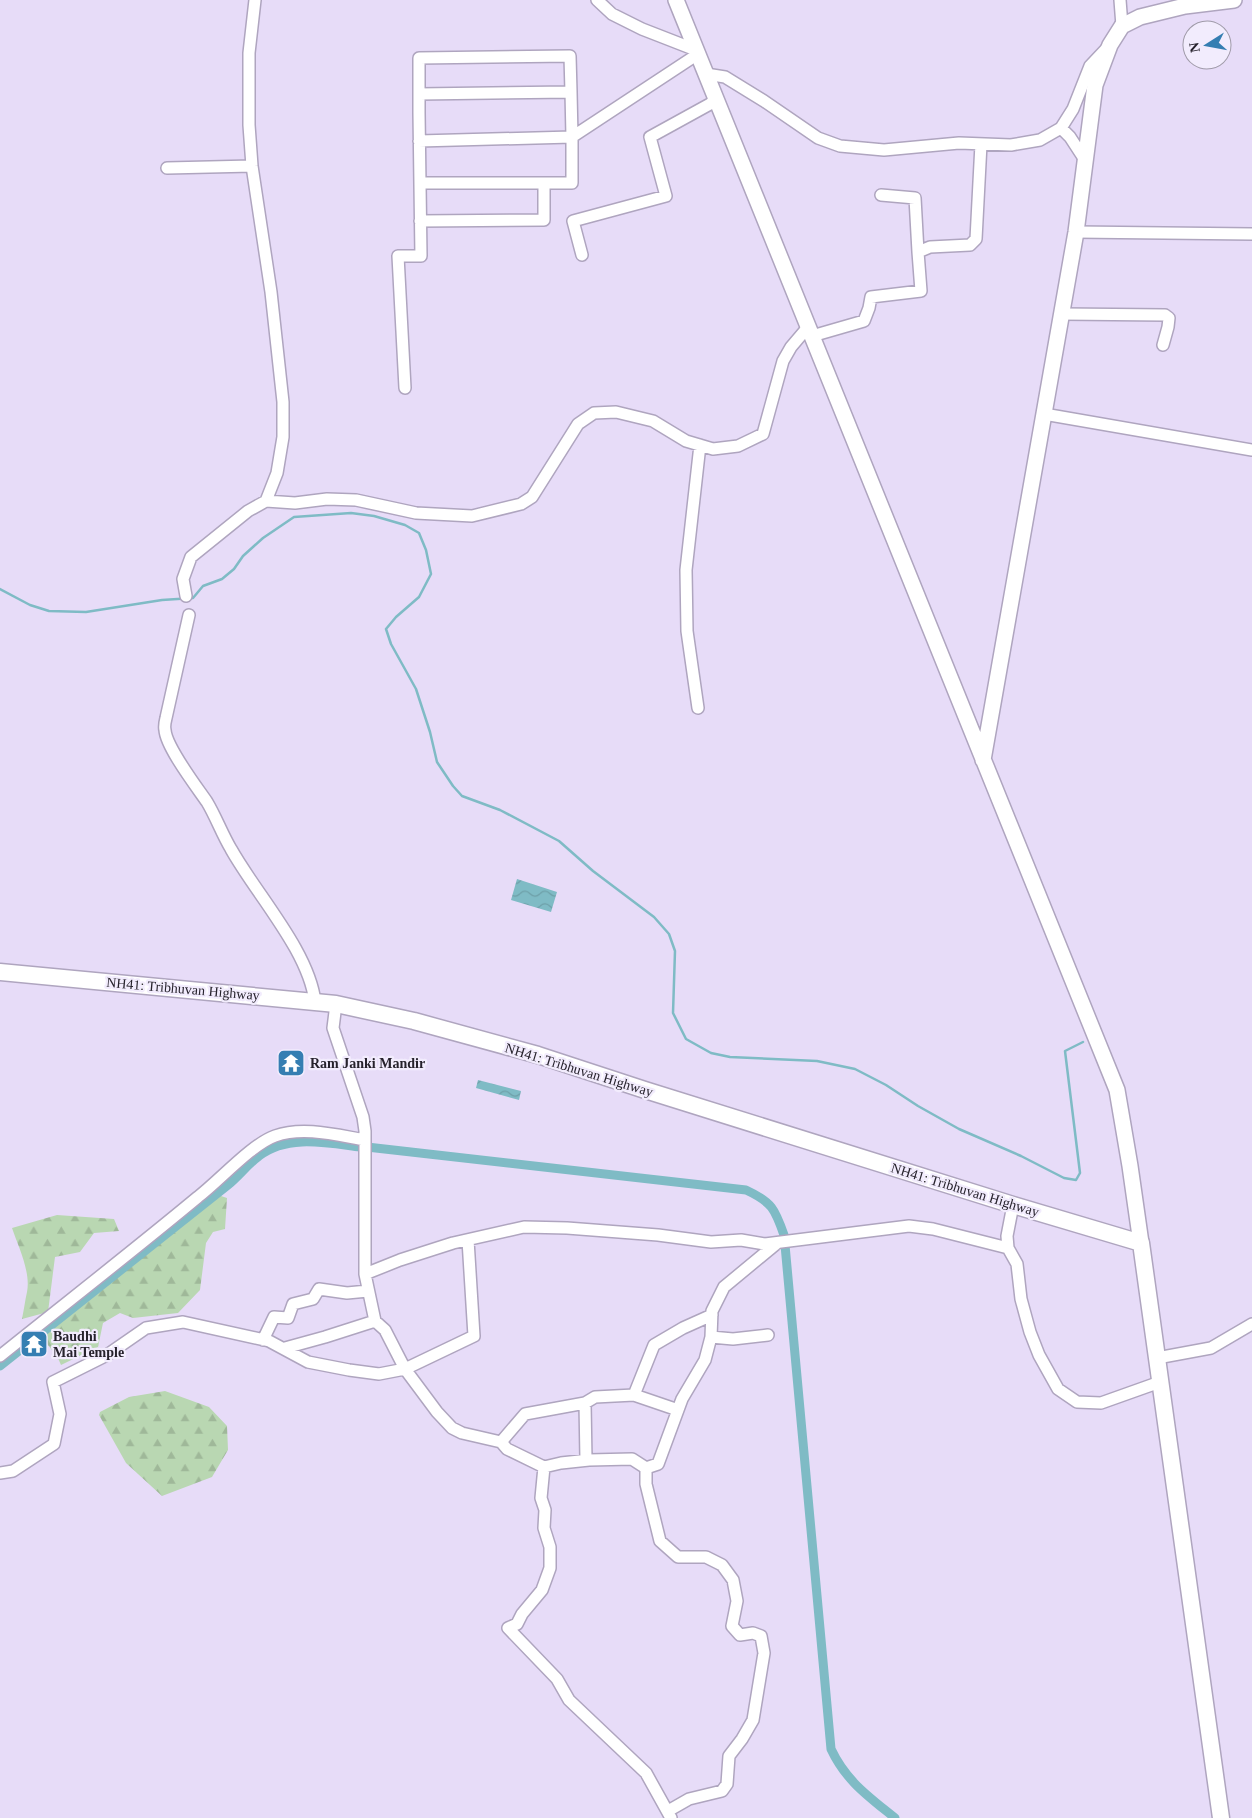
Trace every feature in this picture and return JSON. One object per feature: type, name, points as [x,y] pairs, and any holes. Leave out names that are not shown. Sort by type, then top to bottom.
[{"type":"highway","name":"NH41: Tribhuvan Highway","points":[[0,972],[336,1004],[414,1021],[538,1055],[654,1093],[1141,1243]]},
{"type":"highway","points":[[1141,1243],[1221,1818]]},
{"type":"main road","points":[[676,0],[1117,1090],[1141,1243]]},
{"type":"main road","points":[[983,760],[1076,232],[1095,85],[1110,45],[1122,26],[1140,17],[1185,6],[1234,0]]},
{"type":"street","points":[[254,0],[249,53],[249,125],[252,166],[271,292],[283,402],[282,437],[277,472],[266,502]]},
{"type":"street","points":[[597,0],[612,14],[697,52]]},
{"type":"street","points":[[1120,0],[1122,26]]},
{"type":"street","points":[[706,74],[725,77],[818,138],[840,146],[884,150],[959,143],[1011,145],[1040,140],[1061,128],[1073,110],[1090,66],[1110,45]]},
{"type":"street","points":[[419,141],[572,137],[697,52]]},
{"type":"street","points":[[405,388],[398,256],[421,256],[419,141],[419,58],[570,56],[572,183],[420,183]]},
{"type":"street","points":[[419,94],[571,92]]},
{"type":"street","points":[[582,255],[573,221],[666,196],[650,137],[716,99]]},
{"type":"street","points":[[1061,128],[1070,137],[1085,160]]},
{"type":"street","points":[[918,252],[930,247],[970,245],[976,239],[981,144]]},
{"type":"street","points":[[167,168],[252,166]]},
{"type":"street","points":[[420,221],[544,220],[544,183]]},
{"type":"street","points":[[186,596],[183,579],[191,557],[248,511],[266,502],[296,503],[327,499],[356,500],[416,513],[463,516],[472,516],[521,504],[532,497],[578,424],[594,413],[616,412],[653,421],[686,441],[713,449],[738,446],[763,434],[783,361],[791,346],[810,331],[864,321],[870,308],[871,297],[921,291],[915,198],[880,195]]},
{"type":"street","points":[[1076,232],[1252,234]]},
{"type":"street","points":[[1062,314],[1165,315],[1169,318],[1163,345]]},
{"type":"street","points":[[1044,414],[1252,450]]},
{"type":"street","points":[[698,708],[687,631],[686,570],[700,445]]},
{"type":"street","points":[[189,615],[166,718],[165,731],[170,745],[211,809],[231,850],[300,958],[313,986],[315,1002]]},
{"type":"street","points":[[336,1004],[333,1028],[363,1117],[365,1140],[365,1274],[368,1291],[375,1321],[384,1330],[405,1369],[437,1412],[452,1428],[462,1434],[501,1442],[507,1449],[544,1467],[586,1460],[632,1459],[646,1468]]},
{"type":"street","points":[[0,1356],[200,1196],[264,1140],[293,1132],[318,1132],[365,1140]]},
{"type":"street","points":[[1014,1205],[1007,1236],[1008,1248],[1017,1264],[1021,1299],[1030,1332],[1039,1355],[1058,1389],[1077,1402],[1101,1403],[1160,1382]]},
{"type":"street","points":[[365,1274],[453,1243],[524,1227],[658,1234],[711,1242],[741,1240],[776,1244],[909,1226],[933,1229],[1008,1248]]},
{"type":"street","points":[[0,1473],[13,1471],[54,1444],[60,1414],[53,1382],[107,1355],[146,1328],[183,1322],[264,1340],[285,1348],[308,1362],[379,1374],[405,1369],[474,1336],[468,1240]]},
{"type":"street","points":[[646,1468],[658,1464],[682,1399],[705,1360],[711,1337],[712,1311],[724,1287],[776,1244]]},
{"type":"street","points":[[264,1340],[274,1317],[288,1318],[293,1304],[313,1299],[319,1289],[347,1293],[368,1291]]},
{"type":"street","points":[[634,1395],[654,1345],[682,1328],[712,1315]]},
{"type":"street","points":[[285,1348],[325,1338],[375,1321]]},
{"type":"street","points":[[1157,1358],[1211,1348],[1252,1324]]},
{"type":"street","points":[[711,1337],[733,1338],[768,1335]]},
{"type":"street","points":[[501,1442],[525,1414],[585,1403],[595,1397],[634,1395],[678,1410]]},
{"type":"street","points":[[585,1403],[586,1460]]},
{"type":"street","points":[[544,1467],[541,1498],[546,1510],[544,1528],[550,1547],[550,1568],[542,1590],[522,1614],[517,1624],[508,1628],[557,1679],[569,1700],[617,1743],[646,1773],[670,1814],[689,1799],[722,1791],[727,1784],[729,1756],[754,1720],[764,1653],[761,1636],[753,1633],[740,1634],[732,1626],[737,1600],[733,1580],[722,1565],[706,1557],[678,1557],[660,1541],[646,1484],[646,1468]]},
{"type":"green space","points":[[212,1193],[227,1198],[225,1229],[213,1232],[206,1243],[200,1290],[178,1313],[133,1318],[120,1313],[103,1323],[98,1347],[61,1365],[38,1333]]},
{"type":"green space","points":[[57,1215],[114,1219],[119,1231],[94,1233],[80,1252],[55,1257],[48,1312],[22,1319],[28,1284],[23,1259],[12,1228]]},
{"type":"green space","points":[[165,1391],[209,1407],[227,1426],[228,1450],[212,1477],[162,1496],[126,1463],[99,1415],[100,1412],[129,1397]]},
{"type":"water","points":[[517,879],[557,892],[551,912],[511,900]]},
{"type":"water","points":[[478,1080],[521,1091],[519,1100],[476,1088]]},
{"type":"waterway","points":[[0,589],[30,605],[49,611],[86,612],[162,600],[193,598],[203,586],[222,579],[263,538],[294,517],[351,513],[374,516],[405,525],[419,533],[426,550],[431,574],[419,597],[396,617],[386,629],[391,644],[416,689],[430,732],[437,762],[462,796],[500,810],[559,841],[593,871],[654,917],[669,934],[675,951],[673,1013],[686,1039],[711,1053],[730,1057],[817,1061],[855,1069],[886,1085],[959,1129],[1021,1156],[1064,1178],[1076,1180],[1080,1173],[1065,1051],[1083,1042]]},
{"type":"waterway","points":[[0,1366],[228,1185],[255,1159],[270,1149],[295,1142],[321,1142],[360,1147]]},
{"type":"waterway","points":[[367,1147],[746,1190],[762,1198],[771,1207],[775,1212],[784,1235]]},
{"type":"waterway","points":[[785,1245],[831,1749],[851,1779],[895,1818]]},
{"type":"place","name":"Ram Janki Mandir","points":[[291,1063]]},
{"type":"place","name":"Baudhi Mai Temple","points":[[34,1344]]}]
